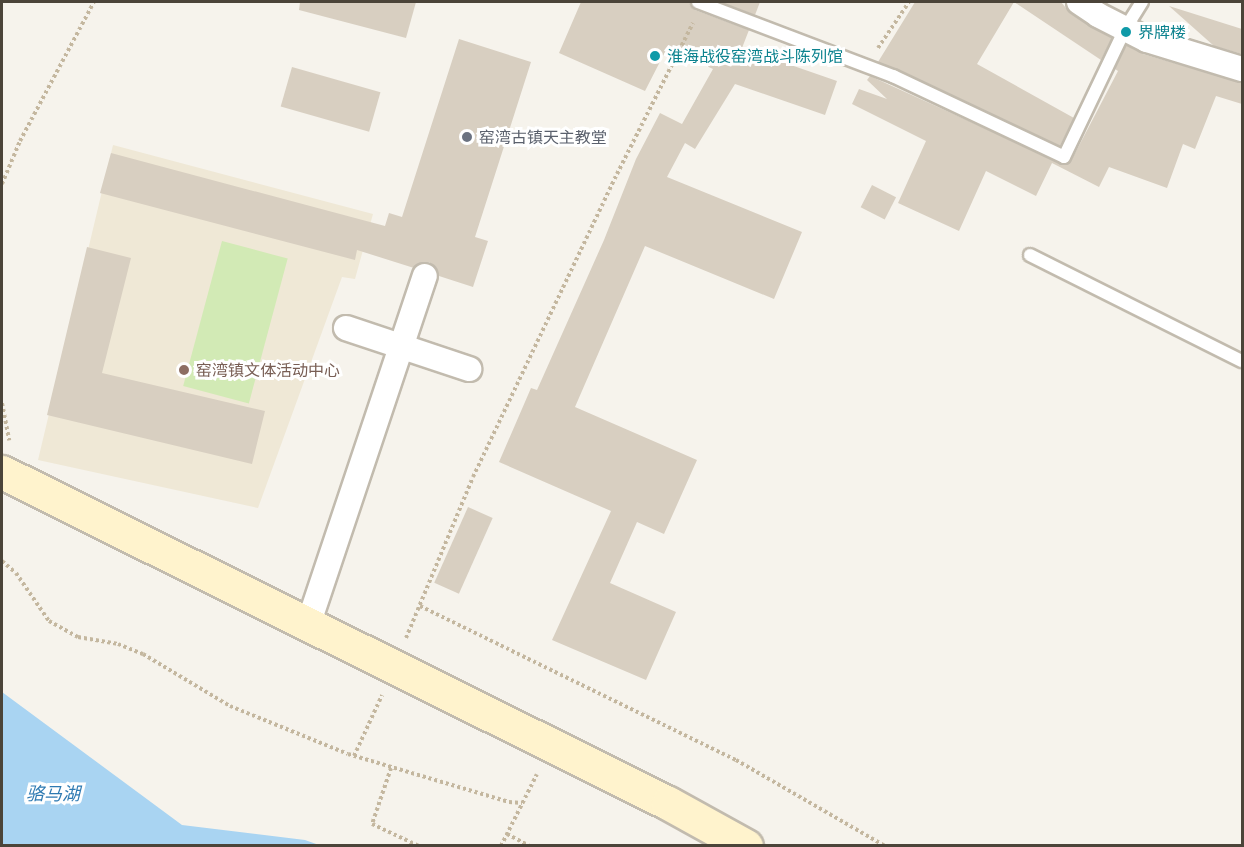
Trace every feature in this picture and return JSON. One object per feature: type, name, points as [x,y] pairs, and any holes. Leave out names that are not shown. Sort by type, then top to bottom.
[{"type":"street","points":[[1079,2],[1098,15],[1147,40],[1242,69]]},
{"type":"street","points":[[308,625],[425,276]]},
{"type":"street","points":[[346,328],[469,369]]},
{"type":"street","points":[[2,472],[668,802],[746,846]]},
{"type":"lane","points":[[700,3],[866,66],[1064,157],[1125,29],[1142,2]]},
{"type":"lane","points":[[1030,255],[1242,362]]},
{"type":"path","points":[[2,184],[20,141],[94,2]]},
{"type":"path","points":[[866,66],[909,2]]},
{"type":"path","points":[[354,756],[394,667],[473,477],[700,3]]},
{"type":"path","points":[[2,561],[16,573],[49,621],[78,637],[118,644],[143,654],[230,706],[354,756],[509,802],[522,803]]},
{"type":"path","points":[[420,606],[736,760],[885,846]]},
{"type":"path","points":[[501,846],[551,745]]},
{"type":"path","points":[[392,768],[372,824],[418,846]]},
{"type":"path","points":[[507,834],[530,846]]},
{"type":"shaded area","name":"窑湾镇文体活动中心","points":[[113,145],[373,214],[355,279],[342,277],[258,508],[38,460]]},
{"type":"green space","points":[[222,241],[288,259],[249,403],[183,386]]},
{"type":"water","name":"骆马湖","points":[[2,692],[182,825],[305,840],[319,845],[2,845]]},
{"type":"building","points":[[300,2],[416,2],[406,38],[299,10]]},
{"type":"building","points":[[581,2],[690,2],[695,10],[749,30],[742,48],[837,81],[825,115],[735,84],[695,149],[685,143],[667,177],[802,232],[774,299],[645,246],[575,407],[697,460],[664,534],[637,522],[610,583],[676,612],[646,680],[552,640],[611,511],[499,462],[531,388],[537,390],[604,240],[636,159],[660,113],[682,124],[713,69],[667,48],[645,91],[559,53]]},
{"type":"building","points":[[720,2],[760,2],[755,15]]},
{"type":"building","points":[[915,2],[1014,2],[977,64],[1074,118],[1060,146],[878,62]]},
{"type":"building","points":[[1014,2],[1061,2],[1071,14],[1112,38],[1101,60]]},
{"type":"building","points":[[1169,6],[1242,29],[1242,54],[1214,46]]},
{"type":"building","name":"窑湾古镇天主教堂","points":[[459,39],[531,62],[475,237],[488,241],[473,287],[439,276],[436,267],[429,262],[422,262],[414,268],[357,250],[355,260],[100,193],[111,153],[385,226],[389,213],[402,217]]},
{"type":"building","points":[[1126,45],[1143,54],[1242,83],[1242,104],[1216,96],[1195,149],[1183,144],[1167,188],[1109,167],[1099,187],[1052,163],[1036,196],[986,171],[959,231],[898,203],[926,141],[852,104],[859,89],[887,99],[867,80],[870,76],[1065,165],[1071,161],[1118,71],[1115,69]]},
{"type":"building","points":[[292,67],[380,92],[369,132],[281,106]]},
{"type":"building","points":[[872,185],[896,197],[885,220],[861,207]]},
{"type":"building","points":[[87,247],[131,258],[102,373],[265,411],[252,464],[47,415]]},
{"type":"building","points":[[468,507],[493,518],[459,594],[434,583]]},
{"type":"place","name":"界牌楼","points":[[1126,32]]},
{"type":"place","name":"淮海战役窑湾战斗陈列馆","points":[[655,56]]},
{"type":"place","name":"窑湾古镇天主教堂","points":[[467,137]]},
{"type":"place","name":"窑湾镇文体活动中心","points":[[184,370]]}]
